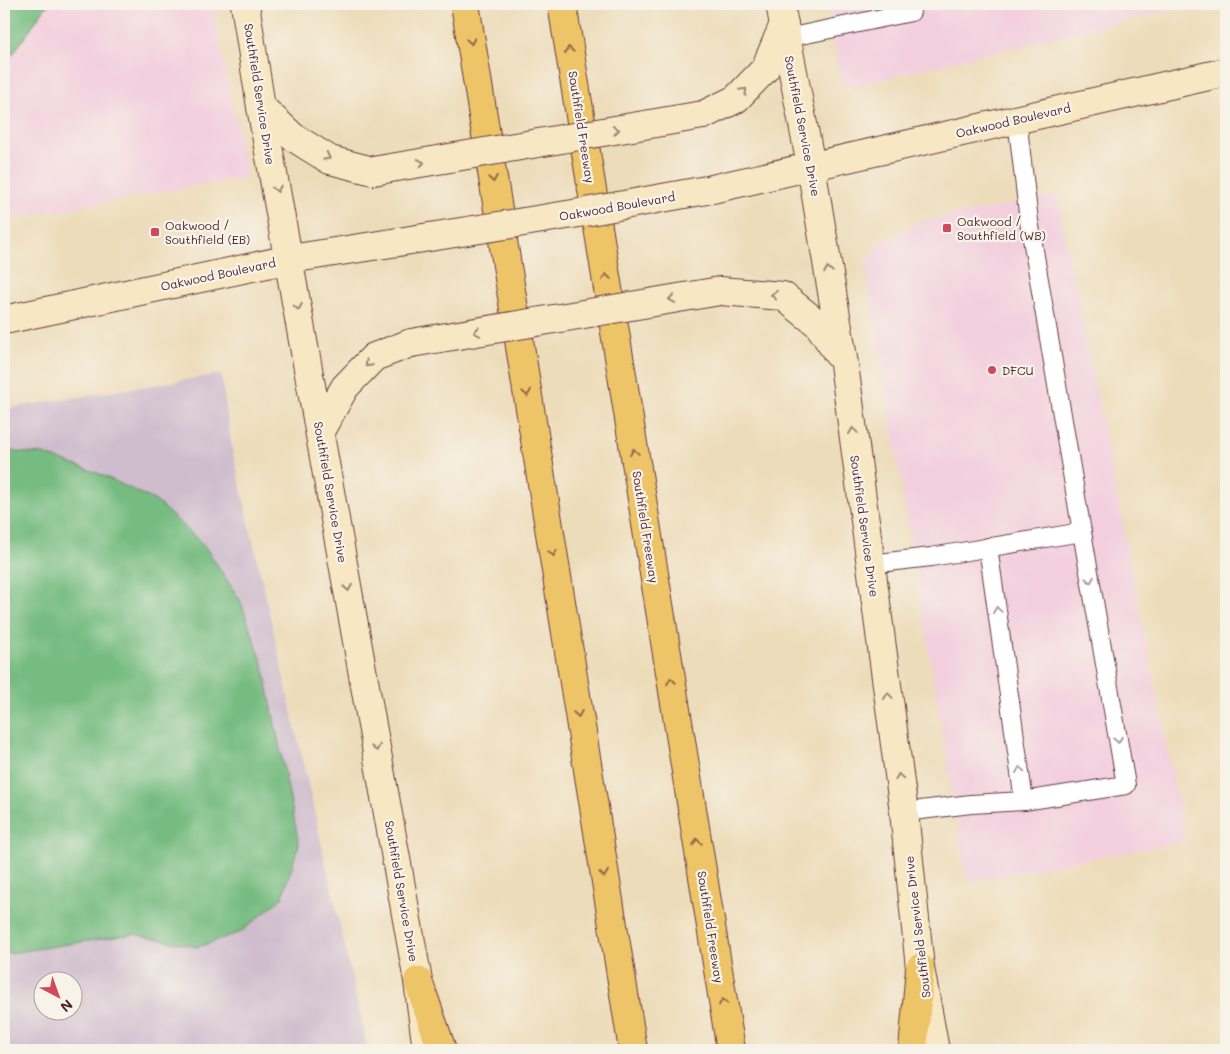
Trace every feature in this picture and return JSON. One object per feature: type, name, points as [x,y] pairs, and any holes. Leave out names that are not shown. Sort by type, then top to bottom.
[{"type":"highway","points":[[465,4],[633,1050]]},
{"type":"highway","name":"Southfield Freeway","points":[[562,4],[730,1050]]},
{"type":"highway","points":[[913,1050],[920,968]]},
{"type":"highway","points":[[418,981],[442,1050]]},
{"type":"main road","name":"Southfield Service Drive","points":[[246,4],[261,107],[290,259],[418,981],[427,1050]]},
{"type":"main road","name":"Southfield Service Drive","points":[[783,22],[811,166],[844,364],[904,812],[920,968],[935,1050]]},
{"type":"main road","points":[[261,107],[293,136],[330,160],[373,171],[703,115],[736,99],[765,69],[783,22]]},
{"type":"main road","name":"Oakwood Boulevard","points":[[4,320],[290,259],[712,189],[1226,72]]},
{"type":"main road","points":[[320,431],[345,387],[374,357],[411,343],[720,291],[783,296],[818,324],[844,364]]},
{"type":"lane","points":[[783,22],[911,12],[910,4]]},
{"type":"lane","points":[[904,812],[971,804],[1024,802],[1126,785],[1029,221],[1017,119]]},
{"type":"lane","points":[[870,564],[1082,532]]},
{"type":"lane","points":[[988,547],[1024,802]]},
{"type":"shaded area","points":[[4,4],[212,4],[247,177],[4,220]]},
{"type":"shaded area","points":[[828,4],[1196,4],[848,87],[840,80]]},
{"type":"shaded area","points":[[1057,195],[1186,841],[967,882],[865,263],[879,244],[920,222]]},
{"type":"shaded area","points":[[221,374],[232,448],[368,1050],[4,1050],[4,409]]},
{"type":"green space","points":[[4,4],[48,4],[13,54],[4,62]]},
{"type":"green space","points":[[4,451],[43,454],[98,473],[156,501],[204,545],[240,600],[263,664],[299,844],[282,898],[241,932],[198,947],[134,934],[4,954]]},
{"type":"place","name":"Oakwood / Southfield (WB)","points":[[947,228]]},
{"type":"place","name":"Oakwood / Southfield (EB)","points":[[155,232]]},
{"type":"place","name":"DFCU","points":[[992,370]]}]
